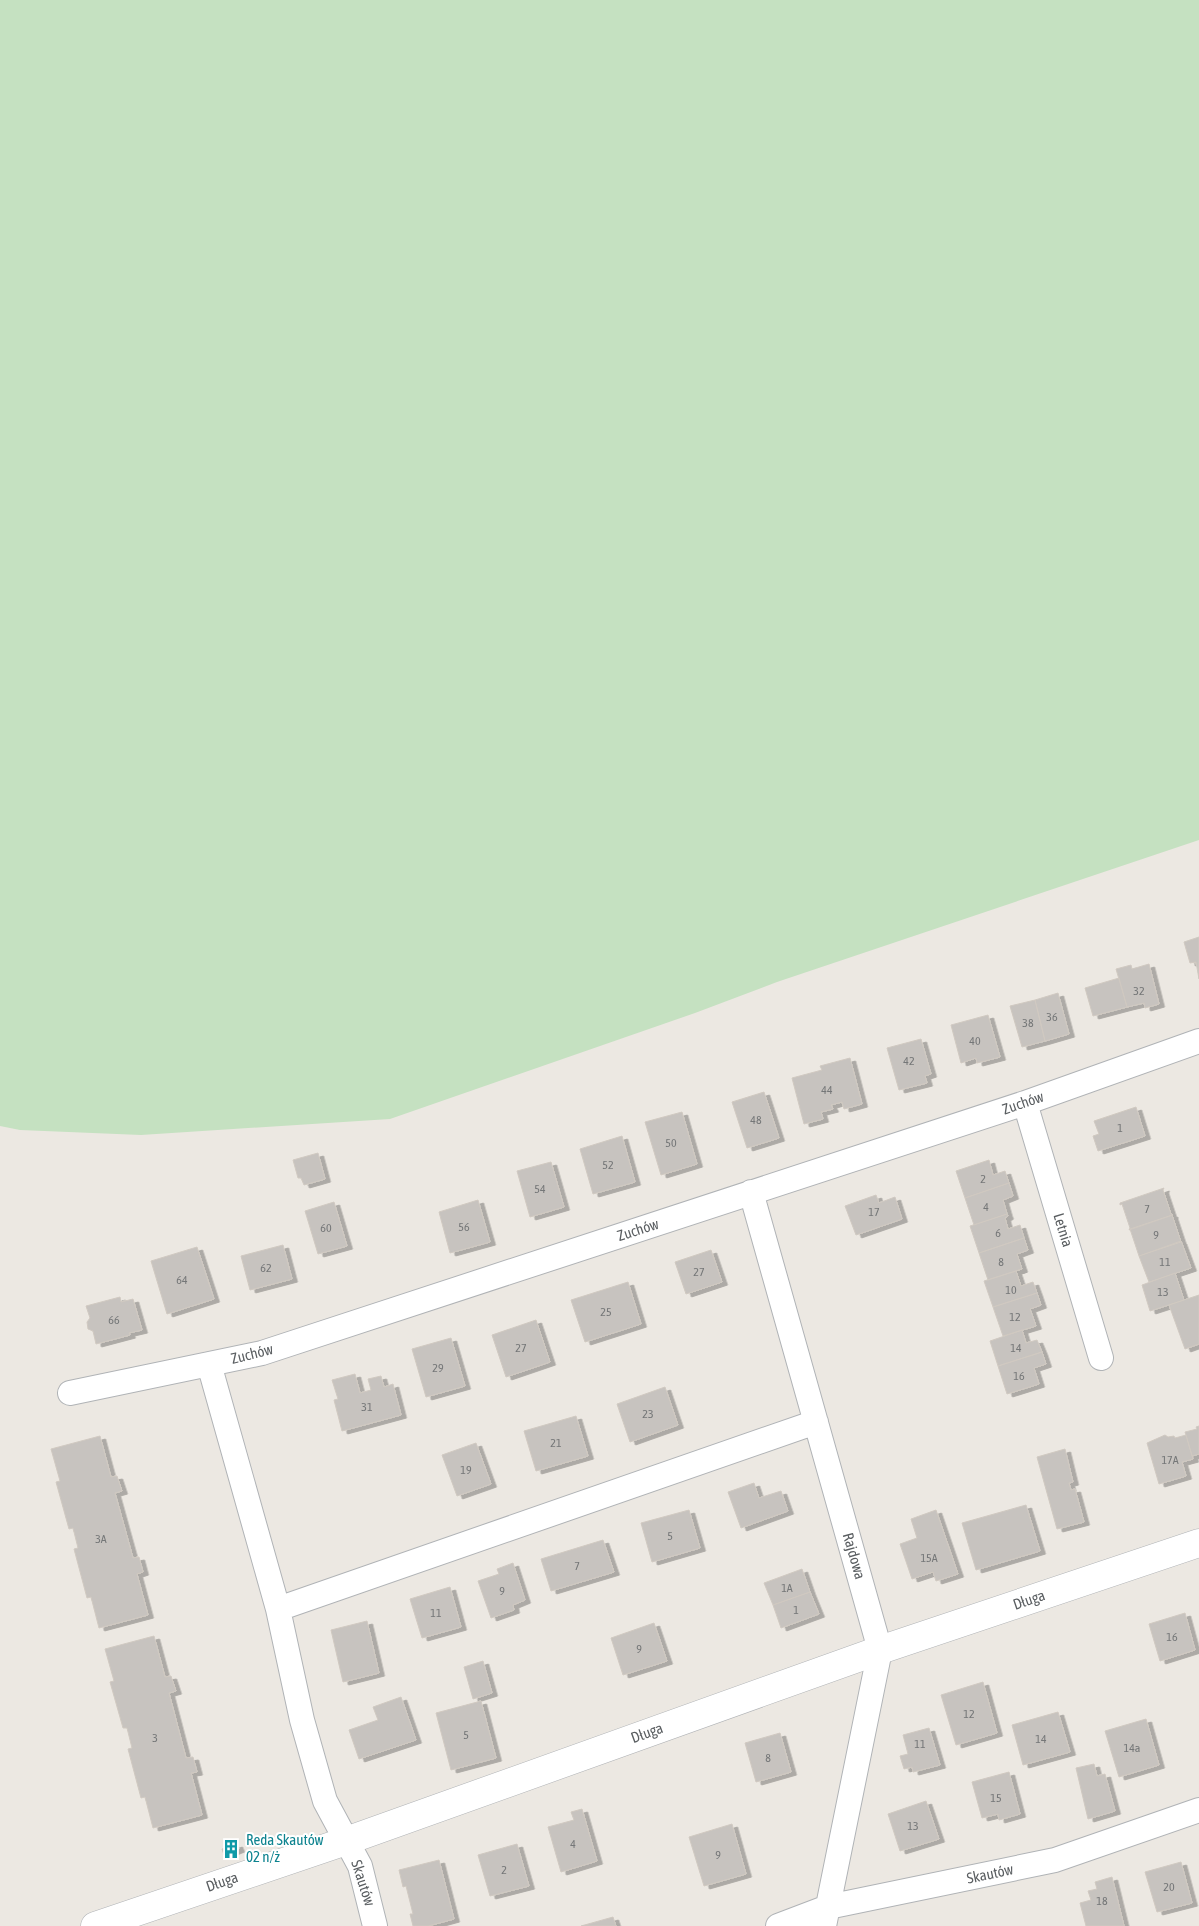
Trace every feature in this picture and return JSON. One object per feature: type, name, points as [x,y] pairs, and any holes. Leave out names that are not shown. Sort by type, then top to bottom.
[{"type":"street","name":"Zuchów","points":[[70,1393],[262,1353],[1025,1103],[1199,1041]]},
{"type":"street","name":"Letnia","points":[[1025,1103],[1101,1358]]},
{"type":"street","name":"Rajdowa","points":[[751,1192],[880,1650],[826,1917]]},
{"type":"street","name":"Skautów","points":[[209,1364],[278,1609],[302,1720],[325,1801],[360,1866],[376,1926]]},
{"type":"street","points":[[278,1609],[816,1422]]},
{"type":"street","name":"Długa","points":[[95,1926],[346,1841],[880,1650],[1199,1543]]},
{"type":"street","name":"Skautów","points":[[778,1926],[826,1917],[1055,1860],[1199,1810]]},
{"type":"green space","points":[[0,0],[1199,0],[1199,840],[777,982],[695,1013],[390,1119],[141,1135],[20,1130],[0,1126]]},
{"type":"building","points":[[1199,937],[1199,979],[1196,962],[1190,963],[1184,942]]},
{"type":"building","points":[[1149,964],[1159,1004],[1145,1008],[1144,1003],[1127,1007],[1116,969],[1131,965],[1132,969]]},
{"type":"building","points":[[1119,978],[1127,1007],[1093,1016],[1085,988]]},
{"type":"building","points":[[1058,993],[1069,1034],[1045,1041],[1035,1000]]},
{"type":"building","points":[[1035,1000],[1045,1041],[1022,1047],[1010,1006]]},
{"type":"building","points":[[988,1015],[1000,1057],[977,1063],[976,1058],[961,1063],[951,1025]]},
{"type":"building","points":[[921,1039],[931,1074],[925,1076],[927,1083],[899,1090],[887,1048]]},
{"type":"building","points":[[850,1058],[862,1104],[844,1109],[842,1102],[831,1105],[833,1109],[821,1112],[823,1119],[804,1124],[792,1078],[822,1070],[820,1066]]},
{"type":"building","points":[[764,1092],[779,1138],[747,1148],[732,1102]]},
{"type":"building","points":[[1136,1107],[1145,1136],[1098,1151],[1093,1136],[1099,1134],[1094,1121]]},
{"type":"building","points":[[682,1112],[697,1164],[661,1175],[645,1122]]},
{"type":"building","points":[[622,1136],[635,1182],[593,1194],[580,1149]]},
{"type":"building","points":[[318,1153],[325,1179],[304,1185],[301,1178],[298,1178],[293,1160]]},
{"type":"building","points":[[989,1160],[993,1175],[1005,1171],[1009,1183],[965,1198],[956,1171]]},
{"type":"building","points":[[551,1162],[564,1207],[530,1217],[517,1171]]},
{"type":"building","points":[[1009,1183],[1013,1196],[1003,1200],[1007,1214],[974,1225],[965,1198]]},
{"type":"building","points":[[1164,1188],[1171,1214],[1173,1215],[1129,1230],[1122,1204],[1120,1205],[1120,1203]]},
{"type":"building","points":[[876,1195],[879,1203],[895,1197],[902,1219],[856,1235],[845,1206]]},
{"type":"building","points":[[478,1200],[490,1242],[450,1253],[439,1212]]},
{"type":"building","points":[[334,1202],[347,1246],[318,1254],[305,1211]]},
{"type":"building","points":[[1007,1214],[1008,1216],[1005,1218],[1008,1229],[1020,1225],[1024,1238],[979,1253],[970,1226]]},
{"type":"building","points":[[1172,1215],[1181,1242],[1139,1256],[1130,1229]]},
{"type":"building","points":[[1024,1238],[1028,1250],[1017,1254],[1022,1269],[988,1280],[979,1253]]},
{"type":"building","points":[[1181,1241],[1191,1268],[1149,1282],[1139,1256]]},
{"type":"building","points":[[283,1245],[292,1279],[250,1290],[241,1256]]},
{"type":"building","points":[[197,1247],[214,1299],[167,1314],[151,1261]]},
{"type":"building","points":[[711,1250],[722,1282],[686,1294],[675,1262]]},
{"type":"building","points":[[1022,1269],[1016,1271],[1021,1286],[1033,1282],[1037,1293],[993,1307],[984,1281]]},
{"type":"building","points":[[1175,1273],[1184,1300],[1150,1311],[1142,1285]]},
{"type":"building","points":[[628,1282],[641,1324],[585,1342],[571,1300]]},
{"type":"building","points":[[1037,1293],[1041,1305],[1030,1309],[1036,1326],[1003,1336],[993,1307]]},
{"type":"building","points":[[1199,1295],[1199,1344],[1185,1349],[1169,1305]]},
{"type":"building","points":[[120,1297],[121,1302],[133,1299],[142,1330],[96,1344],[93,1331],[88,1329],[87,1322],[90,1318],[86,1306]]},
{"type":"building","points":[[536,1320],[550,1362],[506,1377],[492,1335]]},
{"type":"building","points":[[1022,1330],[1026,1343],[1037,1340],[1042,1352],[998,1366],[990,1341]]},
{"type":"building","points":[[451,1338],[465,1386],[426,1397],[412,1349]]},
{"type":"building","points":[[1042,1352],[1046,1364],[1034,1368],[1039,1384],[1007,1394],[998,1366]]},
{"type":"building","points":[[355,1374],[360,1393],[371,1390],[368,1379],[381,1376],[384,1387],[393,1384],[401,1415],[342,1431],[334,1400],[338,1399],[332,1380]]},
{"type":"building","points":[[665,1387],[678,1425],[630,1442],[617,1404]]},
{"type":"building","points":[[576,1416],[588,1456],[536,1471],[524,1431]]},
{"type":"building","points":[[1199,1426],[1199,1454],[1192,1456],[1185,1432],[1197,1429],[1196,1427]]},
{"type":"building","points":[[1165,1435],[1168,1437],[1174,1436],[1175,1438],[1186,1435],[1193,1459],[1182,1462],[1186,1476],[1159,1484],[1147,1443]]},
{"type":"building","points":[[100,1436],[111,1477],[117,1476],[122,1491],[115,1493],[133,1558],[139,1557],[143,1572],[137,1574],[148,1615],[99,1628],[91,1597],[87,1598],[74,1549],[78,1548],[73,1528],[69,1529],[56,1482],[60,1481],[51,1449]]},
{"type":"building","points":[[476,1443],[491,1484],[457,1496],[442,1455]]},
{"type":"building","points":[[1065,1449],[1073,1482],[1069,1483],[1071,1490],[1075,1489],[1084,1522],[1057,1529],[1037,1457]]},
{"type":"building","points":[[754,1483],[759,1498],[781,1491],[788,1511],[741,1528],[728,1492]]},
{"type":"building","points":[[1026,1505],[1040,1551],[976,1570],[962,1523]]},
{"type":"building","points":[[689,1510],[700,1548],[652,1562],[641,1523]]},
{"type":"building","points":[[936,1510],[958,1574],[936,1581],[933,1572],[912,1579],[900,1544],[917,1538],[911,1519]]},
{"type":"building","points":[[603,1540],[614,1572],[551,1591],[541,1559]]},
{"type":"building","points":[[513,1563],[525,1600],[513,1605],[514,1610],[491,1618],[478,1581],[499,1574],[497,1569]]},
{"type":"building","points":[[802,1569],[810,1592],[773,1605],[764,1583]]},
{"type":"building","points":[[450,1587],[461,1627],[422,1638],[410,1599]]},
{"type":"building","points":[[810,1592],[819,1614],[781,1628],[773,1605]]},
{"type":"building","points":[[1185,1613],[1195,1650],[1160,1661],[1149,1624]]},
{"type":"building","points":[[367,1621],[379,1673],[343,1682],[331,1630]]},
{"type":"building","points":[[654,1623],[667,1661],[623,1675],[611,1638]]},
{"type":"building","points":[[154,1636],[165,1677],[171,1676],[176,1691],[169,1693],[186,1758],[193,1757],[197,1772],[191,1773],[202,1815],[153,1828],[145,1797],[141,1798],[128,1749],[132,1748],[127,1728],[123,1728],[110,1682],[114,1681],[105,1649]]},
{"type":"building","points":[[483,1661],[492,1693],[473,1699],[464,1667]]},
{"type":"building","points":[[983,1682],[997,1733],[956,1745],[941,1695]]},
{"type":"building","points":[[401,1697],[416,1740],[359,1759],[349,1730],[378,1720],[373,1707]]},
{"type":"building","points":[[481,1701],[496,1758],[451,1770],[436,1713]]},
{"type":"building","points":[[1058,1712],[1070,1752],[1023,1765],[1012,1725]]},
{"type":"building","points":[[1146,1719],[1159,1765],[1119,1777],[1105,1731]]},
{"type":"building","points":[[929,1728],[940,1765],[913,1772],[912,1767],[904,1769],[900,1756],[908,1754],[903,1735]]},
{"type":"building","points":[[780,1733],[791,1772],[756,1782],[745,1743]]},
{"type":"building","points":[[1094,1764],[1097,1776],[1105,1774],[1115,1811],[1088,1819],[1076,1768]]},
{"type":"building","points":[[1009,1772],[1020,1814],[999,1820],[998,1814],[982,1818],[972,1782]]},
{"type":"building","points":[[926,1801],[939,1839],[900,1851],[888,1814]]},
{"type":"building","points":[[582,1809],[597,1861],[561,1872],[548,1827],[574,1820],[571,1812]]},
{"type":"building","points":[[732,1824],[746,1874],[704,1886],[689,1837]]},
{"type":"building","name":"Reda Skautów 02 n/ż","points":[[237,1844],[239,1849],[224,1855],[222,1849]]},
{"type":"building","points":[[517,1844],[529,1886],[490,1896],[478,1855]]},
{"type":"building","points":[[439,1860],[454,1919],[428,1926],[413,1926],[410,1914],[413,1914],[406,1886],[403,1887],[399,1870]]},
{"type":"building","points":[[1181,1862],[1192,1903],[1157,1912],[1145,1872]]},
{"type":"building","points":[[1112,1877],[1124,1926],[1086,1926],[1080,1903],[1091,1900],[1088,1891],[1097,1889],[1095,1882]]},
{"type":"building","points":[[613,1917],[616,1926],[581,1926]]},
{"type":"place","name":"Reda Skautów 02 n/ż","points":[[231,1849]]}]
